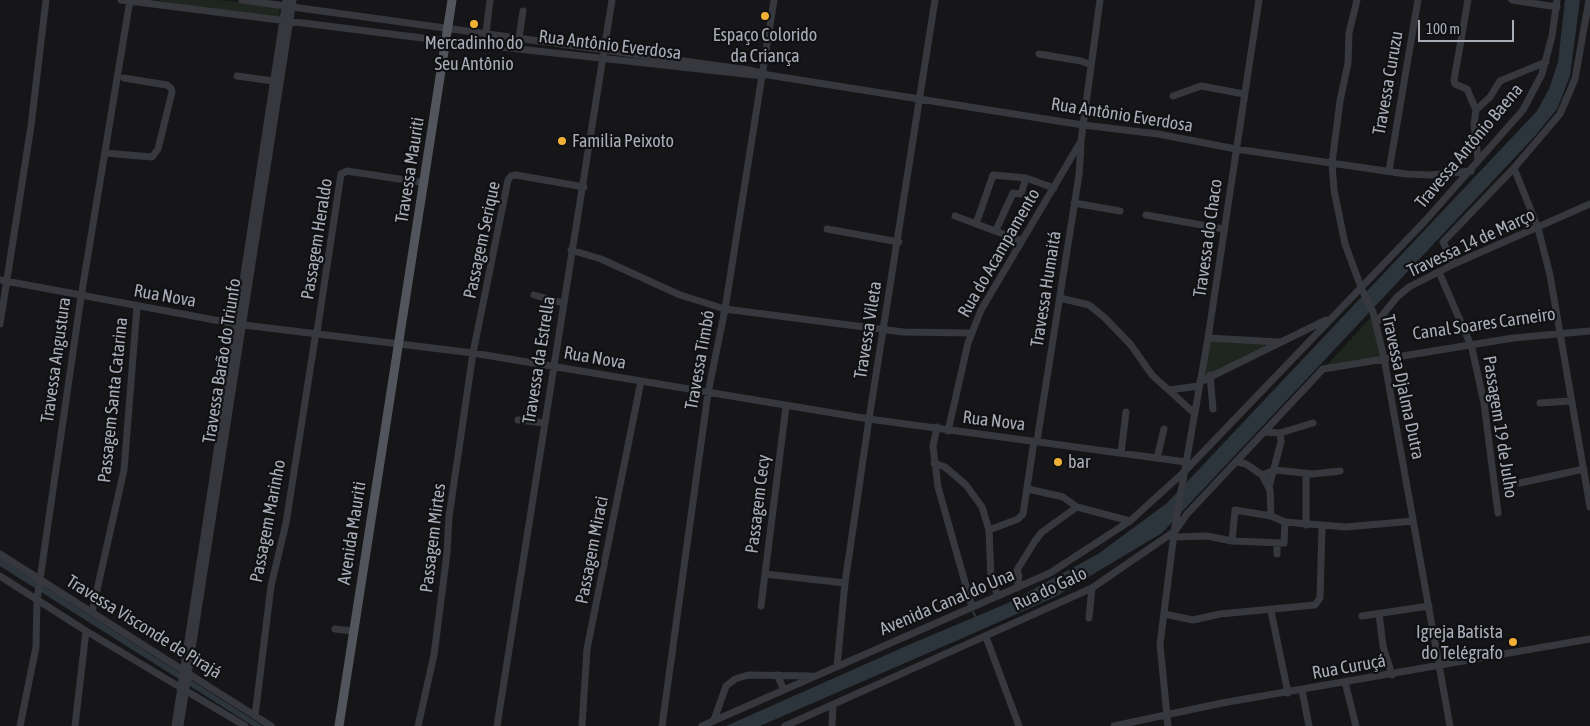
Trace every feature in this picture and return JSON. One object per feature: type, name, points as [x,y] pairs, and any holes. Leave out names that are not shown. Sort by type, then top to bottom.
[{"type":"main road","name":"Travessa Mauriti","points":[[398,344],[452,0]]},
{"type":"main road","name":"Avenida Mauriti","points":[[339,726],[398,344]]},
{"type":"street","points":[[0,324],[3,281],[31,126],[46,0]]},
{"type":"street","name":"Rua Antônio Everdosa","points":[[121,0],[446,41],[764,75]]},
{"type":"street","name":"Rua Antônio Everdosa","points":[[242,0],[289,3],[604,50],[1083,125],[1158,134],[1236,149],[1416,176],[1471,171]]},
{"type":"street","points":[[486,33],[490,0]]},
{"type":"street","name":"Travessa da Estrella","points":[[497,726],[571,250],[584,187],[612,0]]},
{"type":"street","name":"Travessa Timbó","points":[[662,726],[708,393],[725,309],[764,75],[774,0]]},
{"type":"street","name":"Travessa Vileta","points":[[837,666],[846,583],[869,419],[899,242],[935,0]]},
{"type":"street","points":[[1083,125],[1100,0]]},
{"type":"street","name":"Travessa do Chaco","points":[[1168,726],[1160,644],[1175,531],[1208,338],[1259,0]]},
{"type":"street","name":"Travessa Djalma Dutra","points":[[1358,0],[1349,33],[1348,63],[1340,101],[1332,163],[1339,221],[1351,264],[1373,312],[1384,356],[1450,726]]},
{"type":"street","name":"Travessa Curuzu","points":[[1389,171],[1418,0]]},
{"type":"street","points":[[1468,0],[1454,80],[1455,84],[1467,88],[1476,110],[1474,124],[1478,159]]},
{"type":"street","points":[[1512,0],[1557,3]]},
{"type":"street","points":[[1454,264],[1443,242],[1514,168],[1560,114],[1571,92],[1589,0]]},
{"type":"street","name":"Travessa Angustura","points":[[20,726],[36,648],[37,596],[81,297],[130,1]]},
{"type":"street","name":"Travessa Barão do Triunfo","points":[[175,726],[186,673],[289,3]]},
{"type":"street","name":"Travessa Antônio Baena","points":[[1361,289],[1471,171],[1478,159],[1523,110],[1536,89],[1546,62],[1557,3]]},
{"type":"street","points":[[519,38],[523,11]]},
{"type":"street","name":"Travessa Barão do Triunfo","points":[[264,164],[274,81],[286,22]]},
{"type":"street","points":[[468,43],[464,36],[470,30]]},
{"type":"street","points":[[1039,54],[1081,61],[1091,65]]},
{"type":"street","points":[[1476,110],[1490,97],[1500,81],[1546,62]]},
{"type":"street","points":[[237,76],[274,81]]},
{"type":"street","points":[[105,153],[154,156],[172,92],[172,88],[167,85],[124,78]]},
{"type":"street","points":[[1172,96],[1201,86],[1244,94]]},
{"type":"street","name":"Rua do Acampamento","points":[[948,431],[970,333],[988,297],[1081,140],[1083,125]]},
{"type":"street","name":"Travessa Humaitá","points":[[989,530],[1021,518],[1024,512],[1060,298],[1081,140]]},
{"type":"street","points":[[1514,168],[1538,228],[1550,275],[1558,331],[1589,493],[1590,507]]},
{"type":"street","name":"Passagem Heraldo","points":[[317,332],[341,174],[346,171],[424,183]]},
{"type":"street","name":"Passagem Serique","points":[[473,353],[509,177],[516,175],[584,187]]},
{"type":"street","points":[[976,224],[993,175],[1026,178],[1054,188]]},
{"type":"street","points":[[996,230],[1013,193],[1020,194],[1026,178]]},
{"type":"street","points":[[1074,203],[1120,210]]},
{"type":"street","name":"Travessa 14 de Março","points":[[1376,323],[1397,297],[1409,287],[1454,264],[1590,204]]},
{"type":"street","points":[[1146,215],[1224,229]]},
{"type":"street","points":[[954,216],[1022,241]]},
{"type":"street","points":[[827,229],[899,242]]},
{"type":"street","points":[[571,250],[602,259],[680,295],[725,309],[883,329],[970,333]]},
{"type":"street","name":"Passagem 19 de Julho","points":[[1439,272],[1470,342],[1484,403],[1498,514]]},
{"type":"street","name":"Rua Nova","points":[[3,281],[81,297],[239,324],[317,332],[473,353],[869,419],[1186,462]]},
{"type":"street","points":[[1184,476],[1331,317],[1361,289]]},
{"type":"street","points":[[534,295],[563,302]]},
{"type":"street","points":[[1060,298],[1088,305],[1105,318],[1131,344],[1152,375],[1194,414]]},
{"type":"street","name":"Passagem Santa Catarina","points":[[92,612],[124,470],[138,307]]},
{"type":"street","points":[[1169,390],[1199,384],[1210,375],[1331,317]]},
{"type":"street","name":"Canal Soares Carneiro","points":[[1323,370],[1384,356],[1590,326]]},
{"type":"street","name":"Canal Soares Carneiro","points":[[1558,331],[1590,331]]},
{"type":"street","name":"Passagem Marinho","points":[[255,716],[271,586],[286,523],[317,332]]},
{"type":"street","points":[[1208,338],[1282,342]]},
{"type":"street","name":"Passagem Mirtes","points":[[418,726],[434,655],[447,553],[449,518],[473,353]]},
{"type":"street","name":"Rua do Galo","points":[[785,726],[1092,588],[1175,531],[1188,514],[1323,370]]},
{"type":"street","points":[[1210,375],[1213,409]]},
{"type":"street","name":"Passagem Miraci","points":[[582,726],[587,649],[641,381]]},
{"type":"street","points":[[1540,403],[1571,401]]},
{"type":"street","name":"Passagem Cecy","points":[[761,606],[786,406]]},
{"type":"street","points":[[1121,453],[1126,412]]},
{"type":"street","points":[[518,420],[544,423]]},
{"type":"street","points":[[1264,432],[1280,432],[1313,423]]},
{"type":"street","points":[[937,427],[933,446],[934,463],[949,529],[972,607]]},
{"type":"street","points":[[1157,458],[1164,429]]},
{"type":"street","points":[[1271,516],[1269,487],[1281,442],[1280,432]]},
{"type":"street","points":[[1237,462],[1246,464],[1262,475],[1269,487]]},
{"type":"street","points":[[934,463],[945,467],[972,491],[984,510],[989,530],[991,579],[998,596]]},
{"type":"street","points":[[1520,483],[1584,469]]},
{"type":"street","points":[[1262,475],[1275,470],[1306,474],[1340,471]]},
{"type":"street","points":[[1306,474],[1306,524]]},
{"type":"street","name":"Avenida Canal do Una","points":[[702,726],[812,676],[1050,574],[1130,521],[1184,476]]},
{"type":"street","points":[[1028,489],[1064,497],[1077,508],[1130,521]]},
{"type":"street","points":[[1016,588],[1019,576],[1017,570],[1035,541],[1042,532],[1077,508]]},
{"type":"street","points":[[1232,541],[1235,510],[1271,516],[1285,522],[1322,526],[1346,527],[1413,521]]},
{"type":"street","points":[[1175,531],[1232,541],[1278,544],[1284,543],[1285,522]]},
{"type":"street","points":[[1164,614],[1193,620],[1220,614],[1271,611],[1315,605],[1320,598],[1322,526]]},
{"type":"street","points":[[1277,554],[1278,544]]},
{"type":"street","name":"Travessa Visconde de Pirajá","points":[[0,554],[271,726]]},
{"type":"street","points":[[765,574],[846,583]]},
{"type":"street","name":"Travessa Visconde de Pirajá","points":[[0,576],[37,596],[86,631],[183,687],[245,726]]},
{"type":"street","points":[[1089,618],[1092,588]]},
{"type":"street","points":[[1362,616],[1429,606]]},
{"type":"street","points":[[1271,611],[1288,693]]},
{"type":"street","points":[[1380,614],[1383,646],[1392,674]]},
{"type":"street","points":[[335,629],[353,631]]},
{"type":"street","points":[[75,726],[86,631]]},
{"type":"street","points":[[986,637],[1019,726]]},
{"type":"street","name":"Rua Curuçá","points":[[1114,726],[1222,703],[1590,639]]},
{"type":"street","points":[[778,675],[784,690]]},
{"type":"street","points":[[714,720],[723,691],[730,682],[740,676],[812,676]]},
{"type":"street","points":[[1345,682],[1356,726]]},
{"type":"street","name":"Travessa Barão do Triunfo","points":[[180,726],[183,687]]},
{"type":"street","points":[[1302,690],[1309,726]]},
{"type":"street","points":[[832,726],[833,705]]},
{"type":"shaded area","points":[[155,0],[217,0],[280,5],[279,21]]},
{"type":"shaded area","points":[[1565,0],[1580,0],[1570,76],[1557,109],[1535,136],[1162,533],[1055,597],[965,637],[760,726],[726,726],[1008,603],[1098,554],[1167,503],[1537,111],[1549,89],[1558,62]]},
{"type":"shaded area","points":[[1373,315],[1386,358],[1325,367]]},
{"type":"shaded area","points":[[1206,340],[1279,343],[1203,379]]},
{"type":"shaded area","points":[[0,558],[263,726],[253,726],[0,566]]},
{"type":"waterway","points":[[973,612],[976,617]]},
{"type":"place","name":"Espaço Colorido da Criança","points":[[765,16]]},
{"type":"place","name":"Mercadinho do Seu Antônio","points":[[474,24]]},
{"type":"place","name":"Familia Peixoto","points":[[562,141]]},
{"type":"place","name":"bar","points":[[1058,462]]},
{"type":"place","name":"Igreja Batista do Telégrafo","points":[[1513,642]]}]
